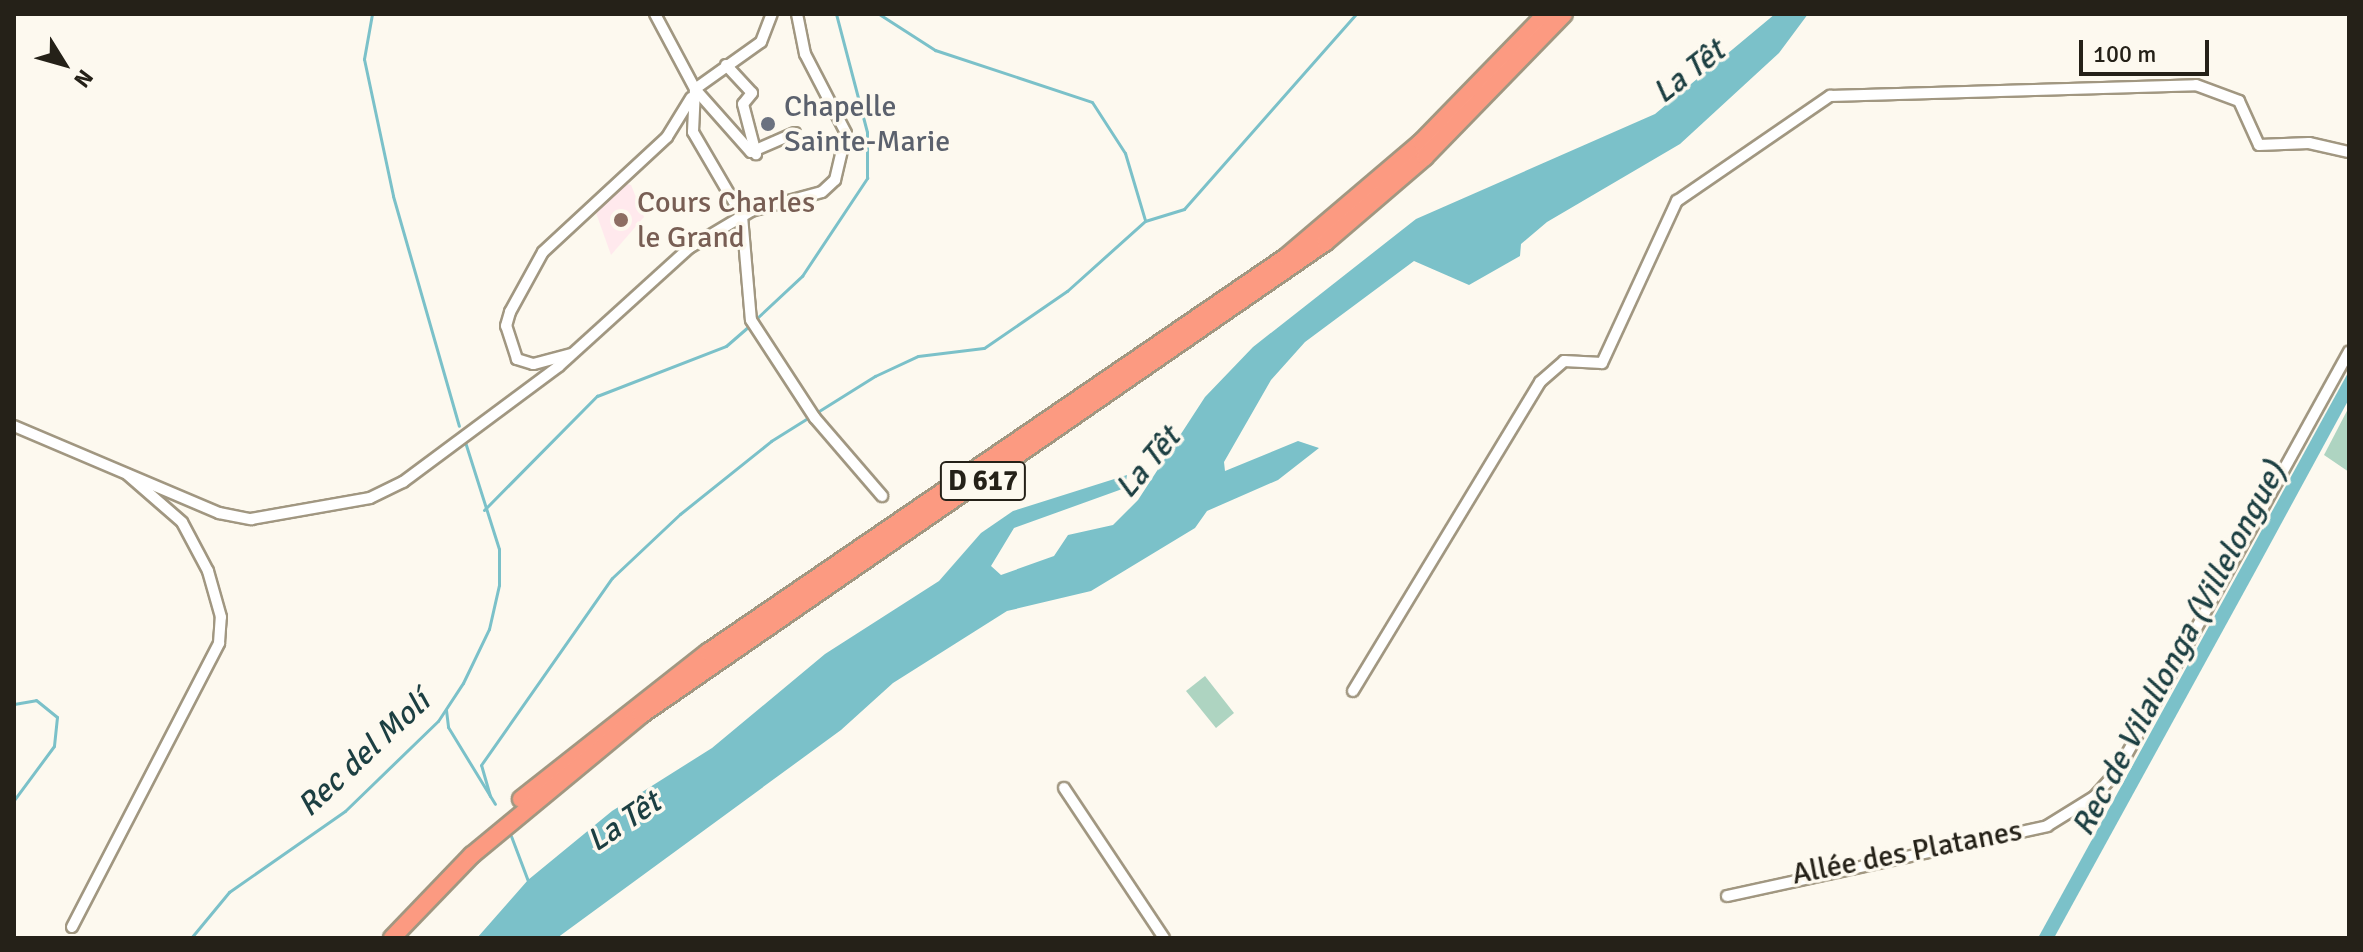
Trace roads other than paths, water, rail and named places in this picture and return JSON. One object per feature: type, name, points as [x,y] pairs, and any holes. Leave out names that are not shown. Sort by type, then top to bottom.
[{"type":"highway","name":"D 617","points":[[378,938],[496,821],[636,703],[1306,242],[1421,142],[1546,14]]},
{"type":"highway","name":"D 617","points":[[392,938],[472,855],[641,715],[1326,242],[1425,157],[1564,14]]},
{"type":"street","points":[[655,14],[695,89],[756,154]]},
{"type":"street","points":[[571,354],[533,364],[517,359],[506,326],[510,312],[543,252],[667,137],[695,89],[761,42],[772,14]]},
{"type":"street","points":[[14,426],[113,464],[219,513],[251,519],[370,498],[427,465],[571,354],[689,248],[742,216],[822,192],[844,167],[846,133],[805,54],[797,14]]},
{"type":"street","points":[[726,65],[752,93],[743,104],[756,154]]},
{"type":"street","points":[[1353,691],[1540,382],[1564,361],[1602,363],[1677,201],[1830,96],[2120,87],[2213,88],[2248,109],[2259,145],[2349,152]]},
{"type":"street","points":[[695,89],[693,132],[742,216],[752,323],[811,412],[882,496]]},
{"type":"street","points":[[756,154],[795,133]]},
{"type":"street","name":"Allée des Platanes","points":[[1727,896],[2047,826],[2094,797],[2118,770],[2349,351]]},
{"type":"street","points":[[72,927],[220,630],[208,571],[182,522],[113,464]]},
{"type":"street","points":[[1064,788],[1164,938]]},
{"type":"water","name":"La Têt","points":[[1775,14],[1808,14],[1779,53],[1680,144],[1547,222],[1521,244],[1520,256],[1469,285],[1414,261],[1305,342],[1271,380],[1224,462],[1225,471],[1298,441],[1319,448],[1278,480],[1207,511],[1195,528],[1091,591],[1007,611],[893,683],[841,730],[557,938],[477,938],[528,880],[612,811],[712,748],[825,654],[939,581],[981,533],[1013,511],[1127,475],[1125,488],[1014,528],[991,566],[1001,575],[1054,556],[1068,535],[1113,525],[1138,500],[1205,397],[1253,347],[1416,219],[1655,114]]},
{"type":"water","points":[[2349,371],[2349,399],[2255,572],[2054,938],[2038,938]]},
{"type":"waterway","points":[[372,14],[364,59],[393,196],[459,426]]},
{"type":"waterway","name":"Rec del Molí","points":[[757,318],[802,276],[867,178],[867,132],[836,14]]},
{"type":"waterway","points":[[879,14],[935,50],[1092,102],[1125,153],[1145,220]]},
{"type":"waterway","points":[[490,796],[481,765],[612,578],[680,514],[771,441],[875,376],[918,356],[984,348],[1067,291],[1145,221],[1184,209],[1356,14]]},
{"type":"waterway","name":"Rec del Molí","points":[[484,510],[597,396],[726,346],[750,325]]},
{"type":"waterway","name":"Rec del Molí","points":[[191,938],[229,892],[345,811],[438,721],[463,683],[489,629],[499,585],[499,549],[465,442]]},
{"type":"waterway","points":[[14,704],[36,700],[57,717],[54,746],[14,800]]},
{"type":"waterway","points":[[446,710],[448,727],[495,804]]},
{"type":"waterway","points":[[511,836],[528,881]]},
{"type":"place","name":"Chapelle Sainte-Marie","points":[[768,124]]},
{"type":"place","name":"Cours Charles le Grand","points":[[621,220]]},
{"type":"water label","name":"Rec de Vilallonga (Villelongue)","points":[[2179,649]]}]
